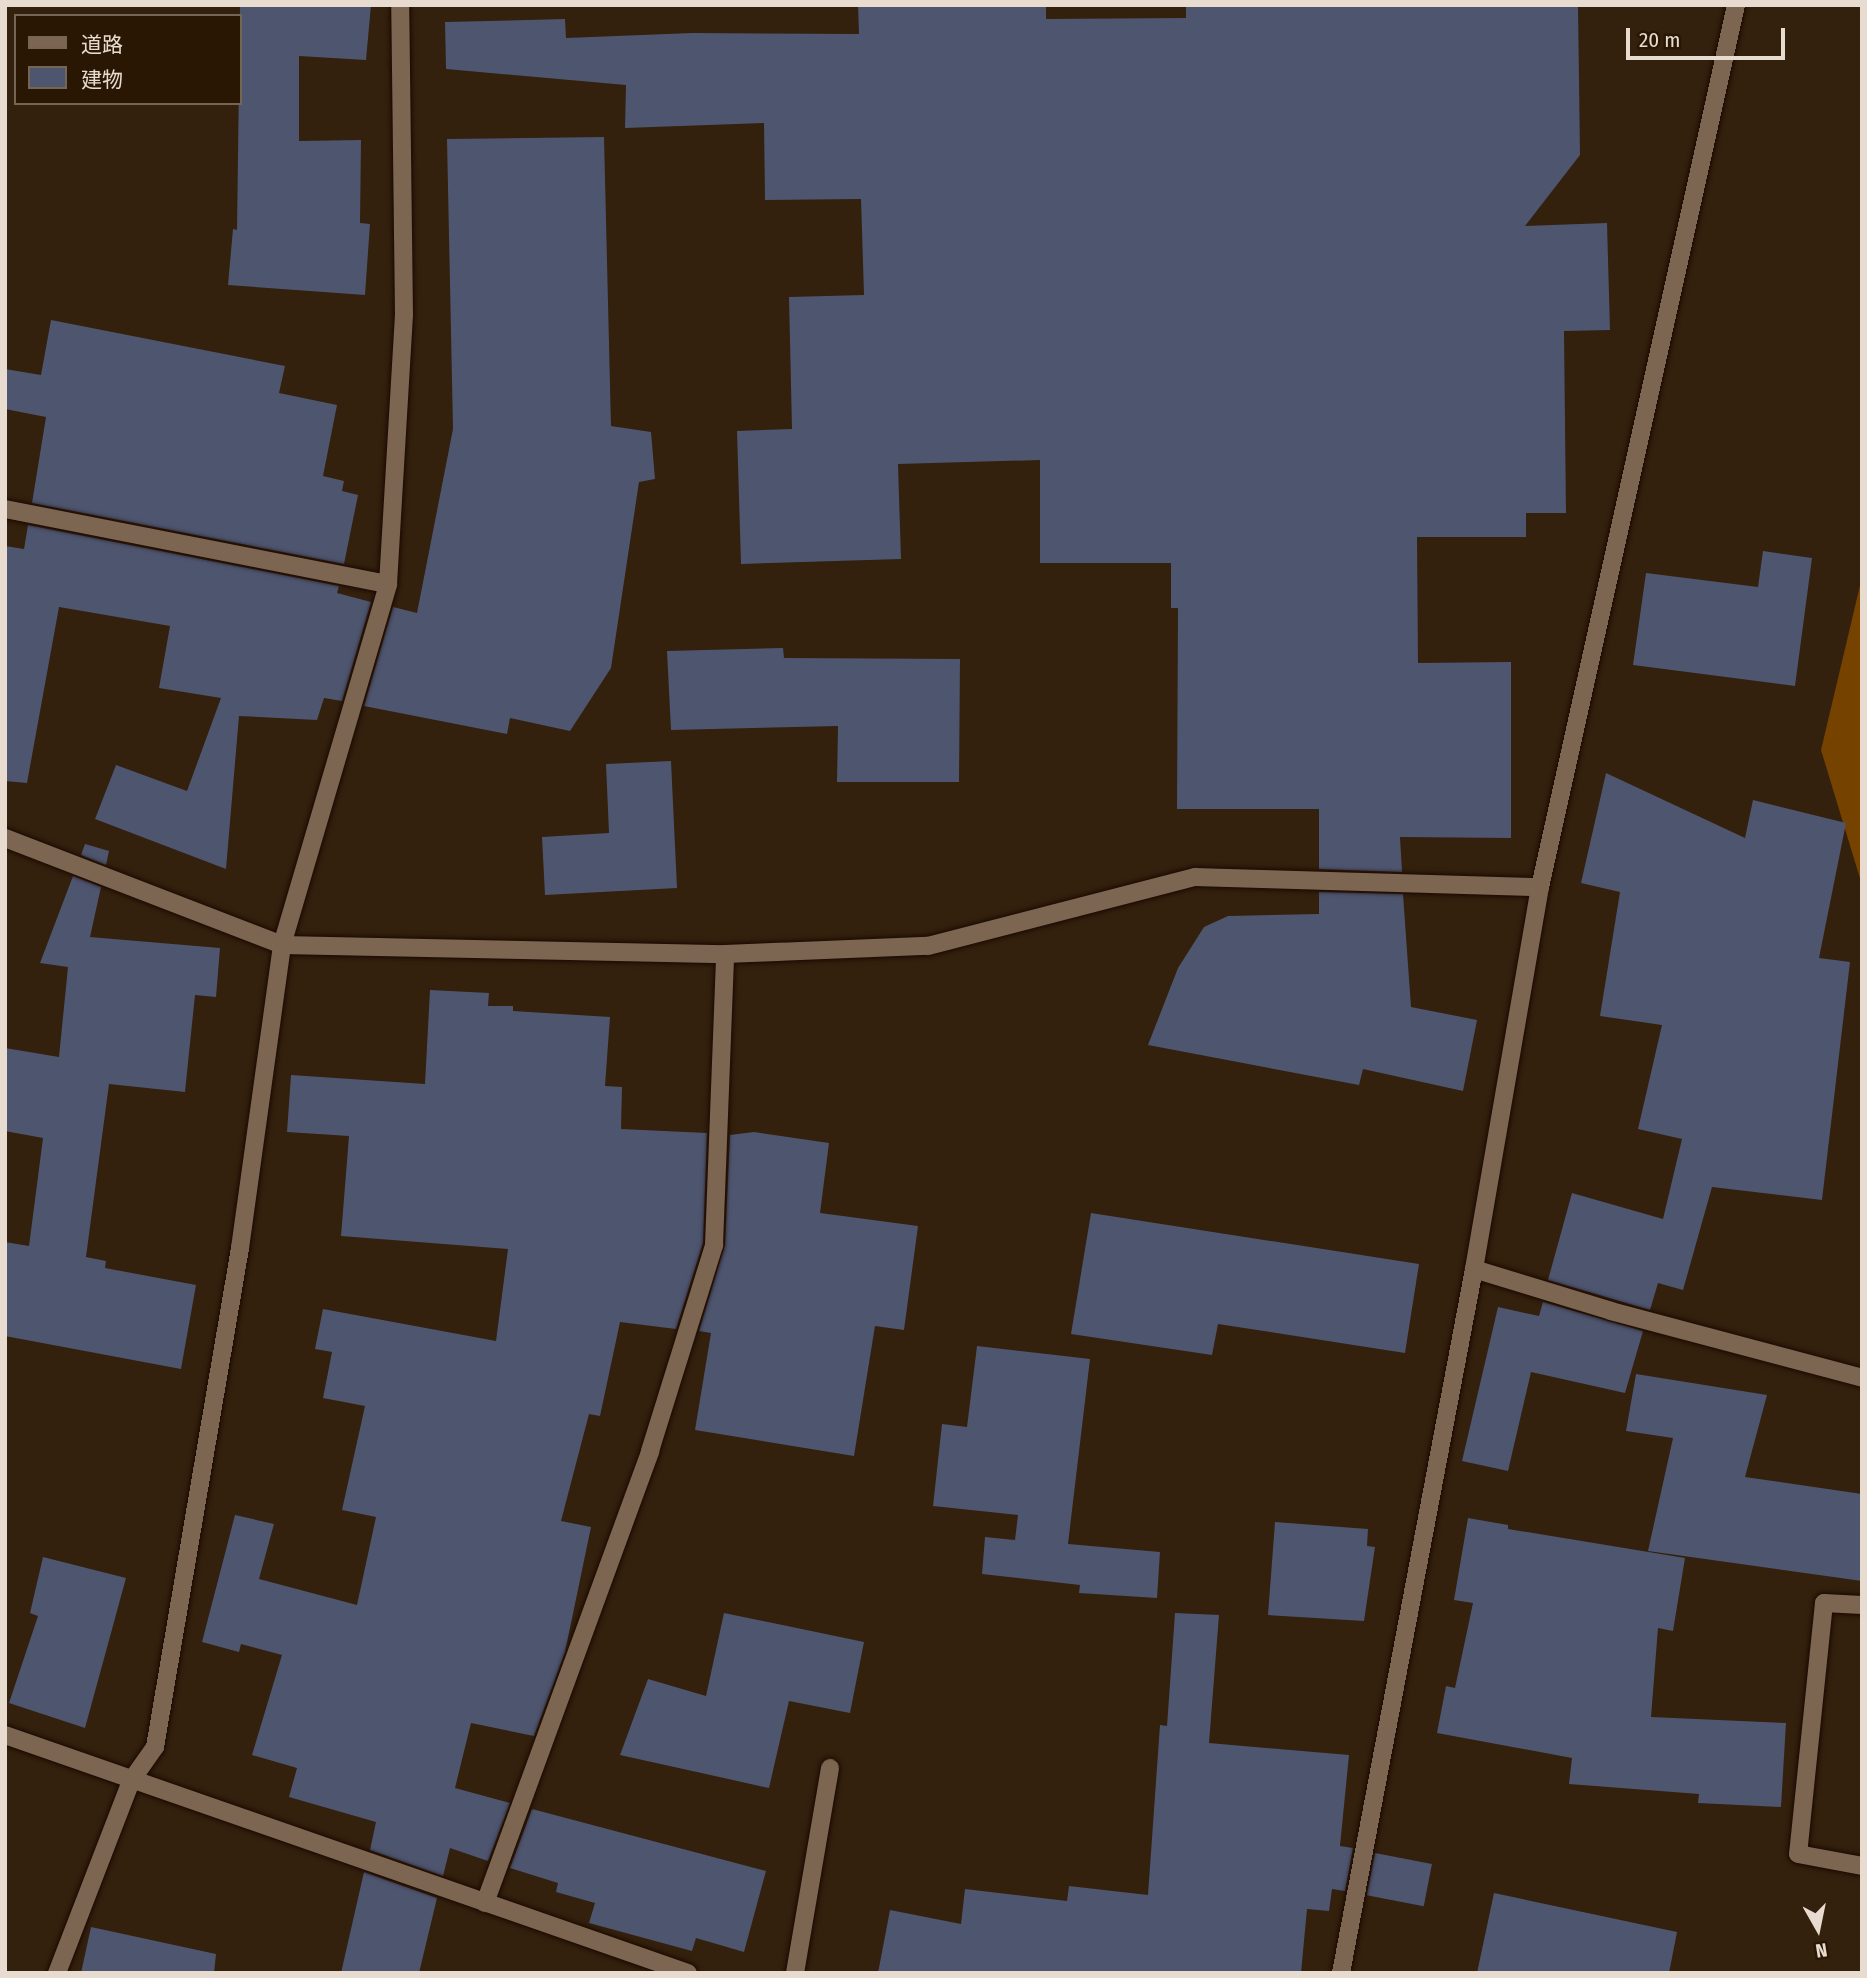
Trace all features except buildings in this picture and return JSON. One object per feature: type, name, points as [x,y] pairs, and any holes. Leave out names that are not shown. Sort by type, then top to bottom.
[{"type":"street","points":[[57,1973],[131,1781],[155,1747],[240,1248],[282,945],[388,584],[404,315],[400,5]]},
{"type":"street","points":[[1341,1973],[1475,1269],[1540,887],[1736,5]]},
{"type":"street","points":[[5,509],[388,584]]},
{"type":"street","points":[[5,838],[282,945],[725,954],[928,946],[1195,877],[1540,887]]},
{"type":"street","points":[[485,1903],[650,1451],[714,1245],[725,954]]},
{"type":"street","points":[[1475,1269],[1611,1311],[1862,1378]]},
{"type":"street","points":[[1862,1605],[1824,1603],[1798,1854],[1862,1866]]},
{"type":"street","points":[[5,1735],[688,1973]]},
{"type":"street","points":[[795,1973],[830,1768]]},
{"type":"shaded area","points":[[1862,577],[1862,885],[1821,750]]}]
